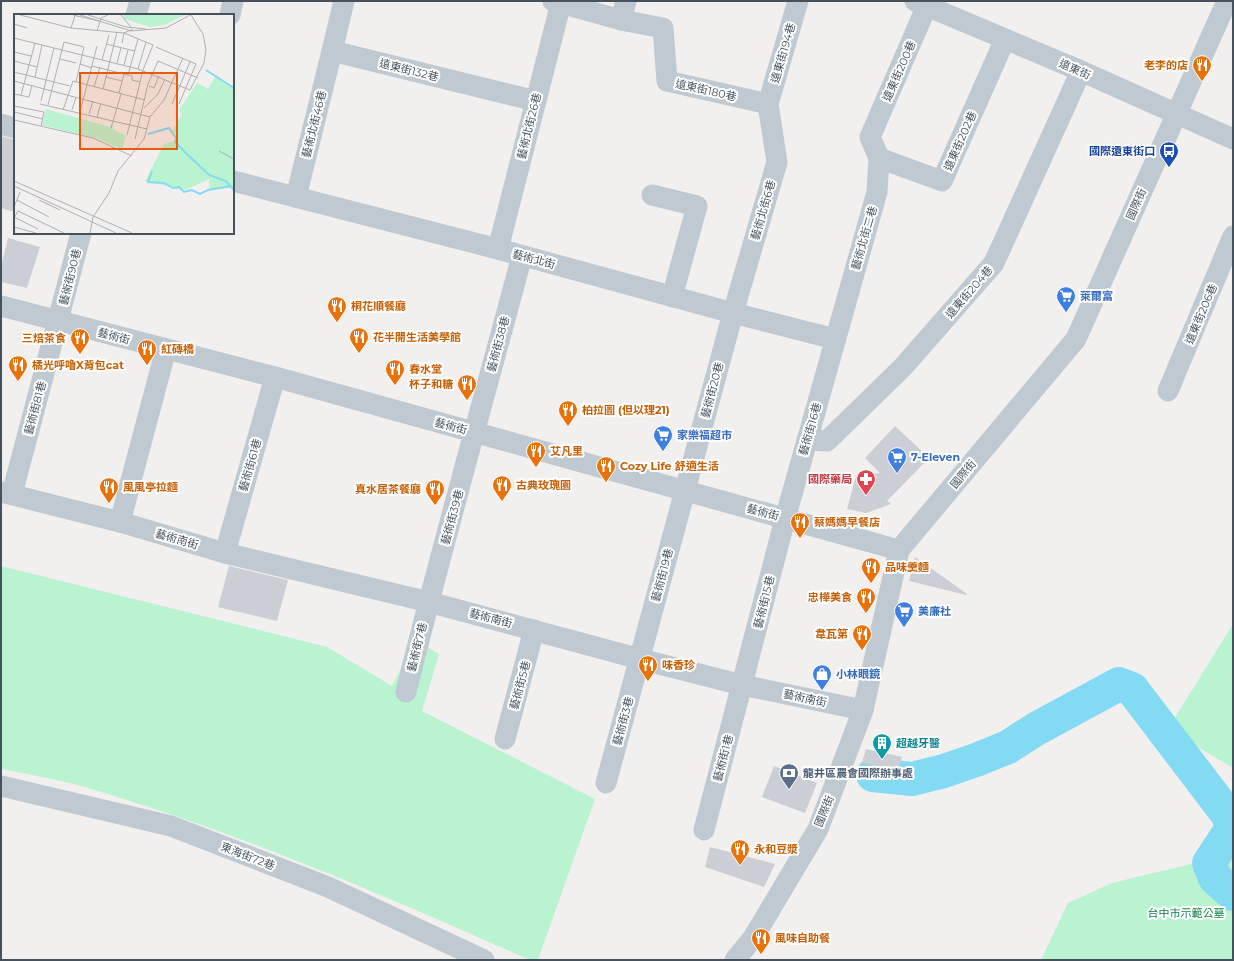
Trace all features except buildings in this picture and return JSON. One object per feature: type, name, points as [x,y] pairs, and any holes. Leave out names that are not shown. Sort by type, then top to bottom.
[{"type":"street","points":[[136,14],[140,1]]},
{"type":"street","points":[[230,14],[233,1]]},
{"type":"street","points":[[332,51],[344,1]]},
{"type":"street","name":"遠東街194巷","points":[[768,104],[798,1]]},
{"type":"street","name":"國際街","points":[[735,960],[753,938],[818,829],[863,710],[899,550],[1076,339],[1227,1]]},
{"type":"street","points":[[557,2],[624,10]]},
{"type":"street","name":"藝術北街26巷","points":[[498,249],[536,101],[557,2]]},
{"type":"street","name":"遠東街","points":[[924,3],[1233,140]]},
{"type":"street","name":"遠東街200巷","points":[[870,137],[924,3]]},
{"type":"street","name":"遠東街180巷","points":[[624,10],[663,28],[667,81],[768,104]]},
{"type":"street","name":"遠東街202巷","points":[[879,158],[942,181],[1005,39]]},
{"type":"street","name":"遠東街132巷","points":[[332,51],[536,101]]},
{"type":"street","name":"藝術北街46巷","points":[[296,196],[332,51]]},
{"type":"street","name":"遠東街204巷","points":[[807,440],[827,441],[903,367],[994,263],[1081,72]]},
{"type":"street","name":"藝術北街6巷","points":[[733,313],[777,162],[768,104]]},
{"type":"street","points":[[1,124],[14,128]]},
{"type":"street","name":"藝術北街二巷","points":[[835,338],[877,192],[879,158],[870,137]]},
{"type":"street","name":"藝術北街","points":[[234,181],[498,249],[733,313],[835,338]]},
{"type":"street","points":[[652,195],[697,206],[672,297]]},
{"type":"street","name":"藝術街90巷","points":[[59,321],[81,234]]},
{"type":"street","name":"遠東街206巷","points":[[1168,391],[1233,236]]},
{"type":"street","name":"藝術街38巷","points":[[475,433],[522,256]]},
{"type":"street","name":"藝術街","points":[[1,306],[275,377],[899,550]]},
{"type":"street","name":"藝術街20巷","points":[[685,491],[733,313]]},
{"type":"street","name":"藝術街81巷","points":[[6,493],[59,321]]},
{"type":"street","name":"藝術街16巷","points":[[785,519],[835,338]]},
{"type":"street","points":[[120,522],[166,349]]},
{"type":"street","name":"藝術街61巷","points":[[226,553],[275,377]]},
{"type":"street","name":"藝術街39巷","points":[[429,602],[475,433]]},
{"type":"street","name":"藝術街19巷","points":[[640,659],[685,491]]},
{"type":"street","name":"藝術南街","points":[[6,493],[120,522],[226,553],[429,602],[742,685],[863,710]]},
{"type":"street","name":"藝術街15巷","points":[[742,685],[785,519]]},
{"type":"street","name":"藝術街7巷","points":[[406,692],[429,602]]},
{"type":"street","name":"藝術街5巷","points":[[505,739],[534,630]]},
{"type":"street","name":"藝術街3巷","points":[[606,784],[640,659]]},
{"type":"street","name":"藝術街1巷","points":[[704,830],[742,685]]},
{"type":"street","name":"東海街72巷","points":[[1,786],[171,826],[328,887],[484,960]]},
{"type":"green space","points":[[1,566],[327,647],[392,686],[415,640],[439,654],[422,711],[595,799],[538,960],[530,960],[364,888],[196,823],[81,786],[1,769]]},
{"type":"green space","points":[[1233,624],[1233,768],[1168,729]]},
{"type":"green space","name":"台中市示範公墓","points":[[1233,839],[1233,960],[1041,960],[1068,903],[1112,883],[1220,857]]},
{"type":"waterway","points":[[873,775],[912,779],[944,771],[976,760],[1008,747],[1036,729],[1119,684],[1132,689],[1228,815],[1232,828],[1209,863],[1215,878],[1233,894]]},
{"type":"place","name":"老李的店","points":[[1202,82]]},
{"type":"place","name":"國際遠東街口","points":[[1169,168]]},
{"type":"place","name":"萊爾富","points":[[1066,313]]},
{"type":"place","name":"桐花順餐廳","points":[[337,323]]},
{"type":"place","name":"花半開生活美學館","points":[[359,354]]},
{"type":"place","name":"三焙茶食","points":[[80,355]]},
{"type":"place","name":"紅磚橋","points":[[147,366]]},
{"type":"place","name":"橘光呼嚕X背包cat","points":[[18,382]]},
{"type":"place","name":"春水堂","points":[[395,386]]},
{"type":"place","name":"杯子和糖","points":[[467,401]]},
{"type":"place","name":"柏拉圖 (但以理21)","points":[[568,427]]},
{"type":"place","name":"家樂福超市","points":[[663,452]]},
{"type":"place","name":"艾凡里","points":[[536,468]]},
{"type":"place","name":"7-Eleven","points":[[897,474]]},
{"type":"place","name":"Cozy Life 舒適生活","points":[[606,483]]},
{"type":"place","name":"國際藥局","points":[[866,496]]},
{"type":"place","name":"古典玫瑰園","points":[[502,502]]},
{"type":"place","name":"風風亭拉麵","points":[[109,504]]},
{"type":"place","name":"真水居茶餐廳","points":[[435,506]]},
{"type":"place","name":"蔡媽媽早餐店","points":[[800,539]]},
{"type":"place","name":"品味羹麵","points":[[871,584]]},
{"type":"place","name":"忠樺美食","points":[[866,614]]},
{"type":"place","name":"美廉社","points":[[904,628]]},
{"type":"place","name":"韋瓦第","points":[[862,651]]},
{"type":"place","name":"味香珍","points":[[648,682]]},
{"type":"place","name":"小林眼鏡","points":[[822,691]]},
{"type":"place","name":"超越牙醫","points":[[882,760]]},
{"type":"place","name":"龍井區農會國際辦事處","points":[[789,790]]},
{"type":"place","name":"永和豆漿","points":[[740,866]]},
{"type":"place","name":"風味自助餐","points":[[761,955]]}]
